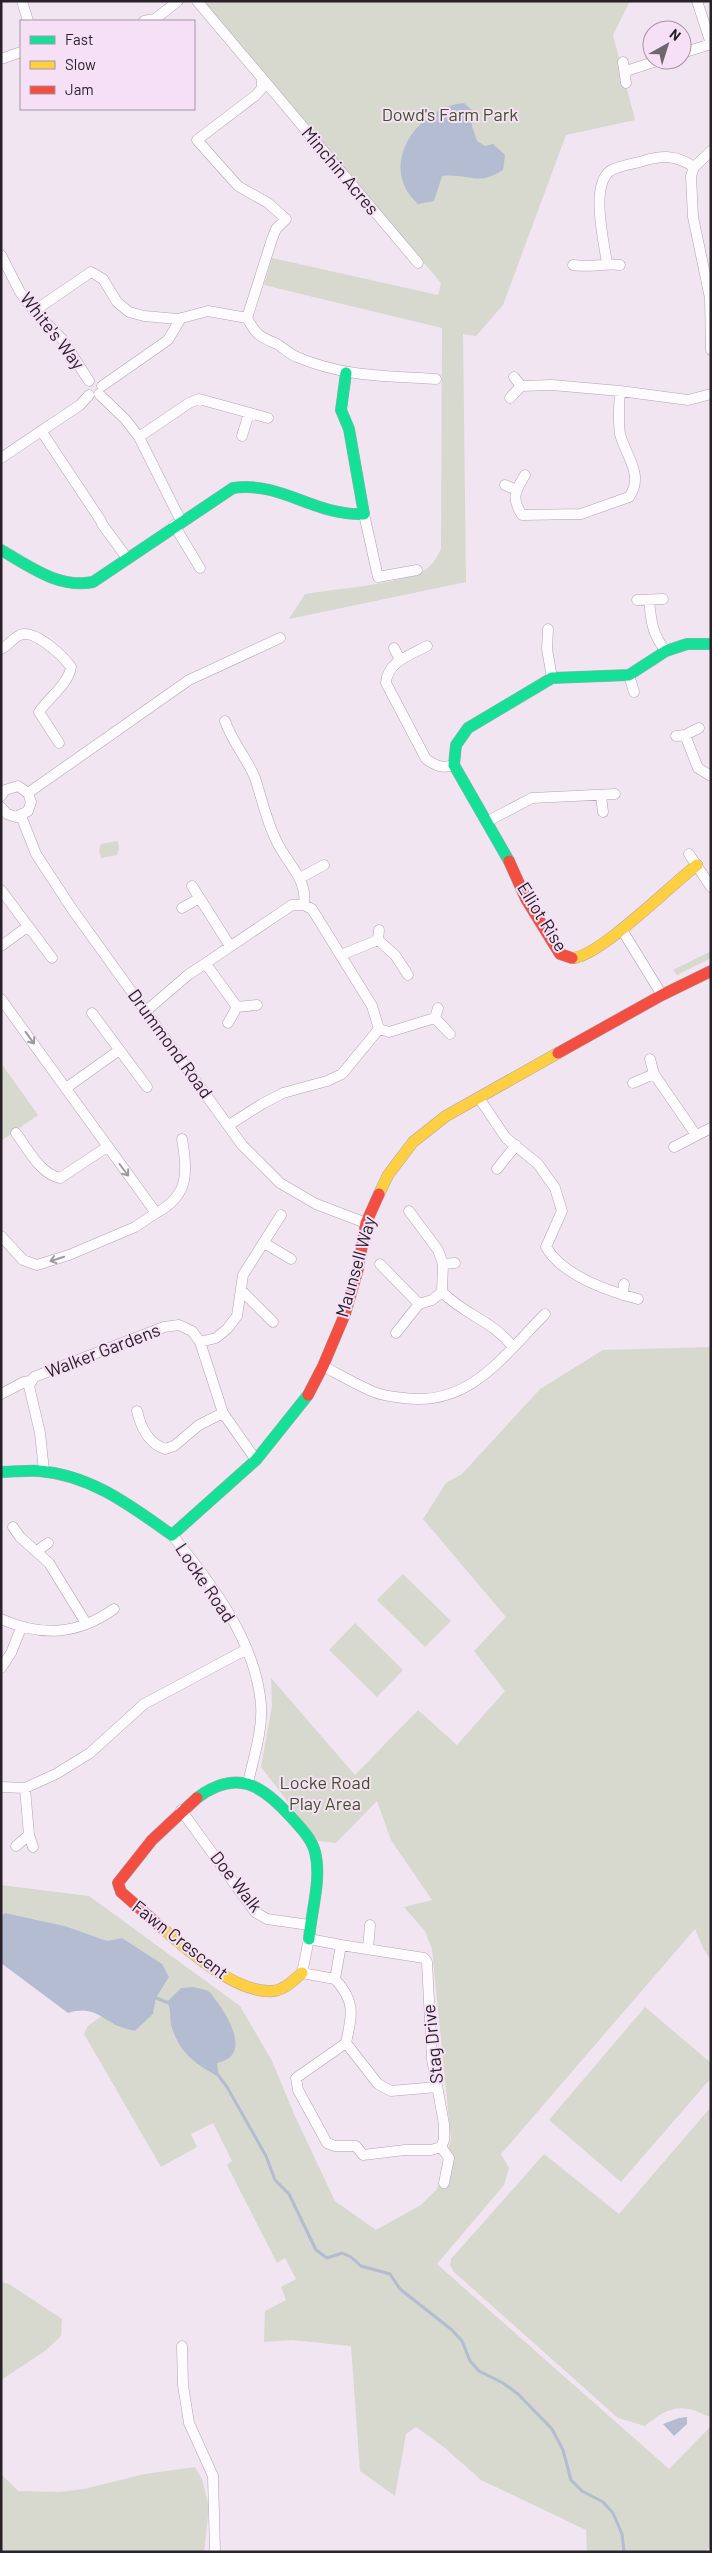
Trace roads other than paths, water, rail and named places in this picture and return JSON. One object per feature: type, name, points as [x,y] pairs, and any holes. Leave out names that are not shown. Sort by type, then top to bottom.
[{"type":"street","points":[[22,1],[28,20]]},
{"type":"street","points":[[155,20],[178,1]]},
{"type":"street","name":"Minchin Acres","points":[[197,1],[418,263]]},
{"type":"street","points":[[692,50],[711,44],[697,1]]},
{"type":"street","points":[[1,59],[20,52]]},
{"type":"street","points":[[626,82],[625,66],[642,63]]},
{"type":"street","points":[[262,79],[262,88],[256,95],[197,140],[238,186],[268,203],[286,219],[276,229],[272,239],[247,318],[256,334],[265,341],[278,345],[294,356],[346,373],[436,380]]},
{"type":"street","points":[[711,151],[694,167],[691,176],[693,217],[710,298],[711,350]]},
{"type":"street","points":[[607,264],[598,192],[602,180],[611,170],[658,157],[671,156],[694,167]]},
{"type":"street","name":"White's Way","points":[[1,255],[20,292],[34,311],[62,340],[89,381],[96,379],[96,392],[125,419],[139,436],[200,568]]},
{"type":"street","points":[[573,265],[592,268],[607,264],[620,265]]},
{"type":"street","points":[[34,311],[91,272],[103,279],[117,302],[129,312],[158,318],[181,318],[208,311],[247,318]]},
{"type":"street","points":[[1,458],[42,432],[168,340],[181,318]]},
{"type":"street","points":[[346,373],[341,410],[349,428],[364,514],[378,577],[418,570]]},
{"type":"street","points":[[514,377],[521,386]]},
{"type":"street","points":[[510,398],[521,386],[552,386],[620,391],[688,400],[711,394]]},
{"type":"street","points":[[525,475],[516,490],[515,504],[522,515],[580,514],[629,497],[635,484],[633,462],[621,436],[618,414],[620,391]]},
{"type":"street","points":[[139,436],[189,402],[199,400],[268,418]]},
{"type":"street","points":[[242,436],[249,413]]},
{"type":"street","points":[[42,432],[127,558]]},
{"type":"street","points":[[505,484],[516,490]]},
{"type":"street","points":[[1,550],[61,582],[77,585],[93,582],[178,523],[233,488],[254,486],[278,491],[341,514],[364,514]]},
{"type":"street","points":[[637,600],[663,599]]},
{"type":"street","points":[[649,600],[652,627],[656,640],[666,651]]},
{"type":"street","points":[[548,629],[543,649],[552,678]]},
{"type":"street","points":[[1,650],[20,635],[29,635],[49,645],[71,667],[70,675],[39,712],[59,743]]},
{"type":"street","points":[[28,793],[189,680],[280,638]]},
{"type":"street","points":[[427,646],[400,660],[387,674],[386,683],[426,760],[436,766],[446,768],[454,766],[456,745],[468,728],[552,678],[629,675],[646,666],[666,651],[687,644],[711,644]]},
{"type":"street","points":[[394,648],[400,660]]},
{"type":"street","points":[[629,675],[634,692]]},
{"type":"street","points":[[225,721],[231,738],[247,762],[255,779],[276,842],[300,878],[306,892],[304,905]]},
{"type":"street","points":[[699,728],[681,735],[698,768],[711,776]]},
{"type":"street","name":"Elliot Rise","points":[[454,766],[507,856],[526,899],[560,954],[569,958],[582,958],[622,930],[671,885],[697,865]]},
{"type":"street","points":[[1,807],[7,814],[21,816],[30,806],[28,793],[18,786],[3,790]]},
{"type":"street","points":[[488,821],[532,798],[614,794]]},
{"type":"street","points":[[601,796],[603,812]]},
{"type":"street","name":"Drummond Road","points":[[21,816],[36,854],[72,909],[242,1144],[280,1183],[316,1204],[366,1223]]},
{"type":"street","points":[[689,854],[710,888]]},
{"type":"street","points":[[300,878],[324,865]]},
{"type":"street","points":[[2,886],[27,927],[52,958]]},
{"type":"street","points":[[192,886],[198,899],[230,946]]},
{"type":"street","points":[[182,908],[198,899]]},
{"type":"street","points":[[146,1011],[188,975],[230,946],[292,905],[304,905],[312,909],[329,940],[372,1006],[379,1029]]},
{"type":"street","points":[[1,946],[27,927]]},
{"type":"street","points":[[622,930],[662,996]]},
{"type":"street","points":[[341,956],[379,935],[395,955],[408,976]]},
{"type":"street","points":[[206,964],[237,1007]]},
{"type":"street","name":"Maunsell Way","points":[[172,1536],[256,1460],[305,1400],[323,1366],[345,1314],[356,1278],[366,1223],[388,1175],[413,1142],[446,1116],[662,996],[711,971]]},
{"type":"street","points":[[1,998],[107,1148],[156,1213]]},
{"type":"street","points":[[237,1007],[257,1005]]},
{"type":"street","points":[[228,1022],[237,1007]]},
{"type":"street","points":[[92,1013],[118,1051],[147,1087]]},
{"type":"street","points":[[379,1029],[390,1032],[437,1013],[450,1034]]},
{"type":"street","points":[[229,1125],[283,1093],[327,1081],[342,1074],[379,1029]]},
{"type":"street","points":[[66,1088],[118,1051]]},
{"type":"street","points":[[650,1059],[654,1074],[696,1135]]},
{"type":"street","points":[[633,1084],[654,1074]]},
{"type":"street","points":[[479,1098],[498,1128],[538,1164],[560,1199],[562,1211],[546,1247],[552,1257],[588,1282],[610,1292],[638,1299]]},
{"type":"street","points":[[674,1147],[711,1128]]},
{"type":"street","points":[[16,1133],[44,1171],[51,1176],[60,1178],[107,1148]]},
{"type":"street","points":[[1,1236],[22,1260],[37,1265],[69,1255],[135,1227],[175,1201],[181,1191],[186,1173],[182,1138]]},
{"type":"street","points":[[498,1169],[516,1145]]},
{"type":"street","points":[[409,1211],[433,1241],[443,1264],[442,1292],[457,1306],[487,1321],[502,1333],[513,1348]]},
{"type":"street","points":[[200,1342],[216,1338],[227,1329],[237,1316],[243,1275],[281,1215]]},
{"type":"street","points":[[264,1243],[291,1259]]},
{"type":"street","points":[[443,1264],[455,1263]]},
{"type":"street","points":[[380,1264],[418,1304]]},
{"type":"street","points":[[623,1295],[624,1284]]},
{"type":"street","points":[[241,1290],[273,1322]]},
{"type":"street","points":[[396,1332],[418,1304],[432,1300],[442,1292]]},
{"type":"street","points":[[323,1366],[376,1393],[417,1400],[433,1399],[458,1392],[479,1379],[513,1348],[545,1314]]},
{"type":"street","name":"Walker Gardens","points":[[1,1394],[24,1382],[30,1381],[34,1377],[100,1350],[164,1327],[179,1324],[192,1331],[200,1342],[223,1413],[256,1460]]},
{"type":"street","name":"Walker Gardens","points":[[30,1381],[44,1470]]},
{"type":"street","points":[[138,1411],[136,1424],[156,1446],[165,1449],[174,1446],[199,1425],[223,1413]]},
{"type":"street","name":"Locke Road","points":[[1,1472],[44,1470],[81,1480],[118,1497],[172,1536],[218,1596],[247,1649],[258,1682],[261,1706],[248,1783]]},
{"type":"street","points":[[13,1528],[20,1538],[49,1563],[86,1623]]},
{"type":"street","points":[[37,1551],[48,1543]]},
{"type":"street","points":[[1,1619],[21,1628],[37,1632],[61,1631],[106,1619],[114,1609]]},
{"type":"street","points":[[1,1668],[11,1653],[21,1628]]},
{"type":"street","points":[[1,1787],[24,1788],[56,1774],[90,1753],[144,1704],[247,1649]]},
{"type":"street","name":"Fawn Crescent","points":[[302,1973],[288,1984],[273,1991],[257,1991],[233,1981],[183,1946],[121,1892],[118,1883],[181,1810],[218,1785],[230,1782],[248,1783],[268,1792],[287,1812],[314,1850],[316,1864],[309,1939]]},
{"type":"street","points":[[24,1788],[29,1835],[33,1848]]},
{"type":"street","name":"Doe Walk","points":[[181,1810],[255,1912],[267,1919],[309,1925]]},
{"type":"street","points":[[16,1846],[29,1835]]},
{"type":"street","points":[[368,1949],[370,1925]]},
{"type":"street","points":[[309,1939],[302,1973],[335,1978],[350,1998],[352,2015],[346,2043],[296,2078],[298,2090],[327,2142],[335,2146],[356,2146],[363,2155],[405,2150],[431,2150],[441,2147]]},
{"type":"street","name":"Stag Drive","points":[[309,1939],[424,1958],[426,1962],[432,2059],[444,2124],[444,2140],[441,2147],[449,2158],[444,2183]]},
{"type":"street","points":[[335,1978],[341,1945]]},
{"type":"street","points":[[346,2043],[378,2084],[390,2091],[437,2087]]},
{"type":"street","points":[[182,2346],[183,2385],[189,2423],[213,2476],[215,2552]]},
{"type":"water","points":[[464,103],[473,111],[472,126],[477,141],[485,146],[493,144],[505,155],[503,170],[486,178],[479,179],[442,176],[434,201],[418,204],[406,189],[401,173],[402,157],[408,141],[418,127],[431,115],[447,107]]},
{"type":"water","points":[[5,1913],[65,1926],[107,1941],[122,1938],[162,1964],[169,1977],[156,1998],[153,2014],[135,2031],[117,2026],[92,2012],[75,2011],[68,2013],[1,1963],[1,1916]]},
{"type":"water","points":[[193,1987],[211,1993],[228,2019],[235,2037],[233,2053],[227,2059],[217,2063],[219,2077],[190,2058],[180,2045],[172,2028],[167,2002],[181,1988]]},
{"type":"water","points":[[687,2417],[687,2424],[674,2436],[663,2424],[679,2418]]},
{"type":"waterway","points":[[156,1998],[169,2003]]},
{"type":"waterway","points":[[218,2075],[227,2087],[266,2156],[275,2180],[289,2194],[316,2250],[327,2258],[342,2253],[351,2257],[361,2266],[390,2274],[400,2289],[452,2330],[462,2341],[470,2361],[479,2371],[503,2383],[518,2394],[552,2429],[563,2450],[571,2480],[582,2491],[603,2502],[613,2513],[622,2534],[624,2552]]},
{"type":"park label","name":"Dowd's Farm Park","points":[[450,115]]},
{"type":"park label","name":"Locke Road Play Area","points":[[325,1794]]}]
